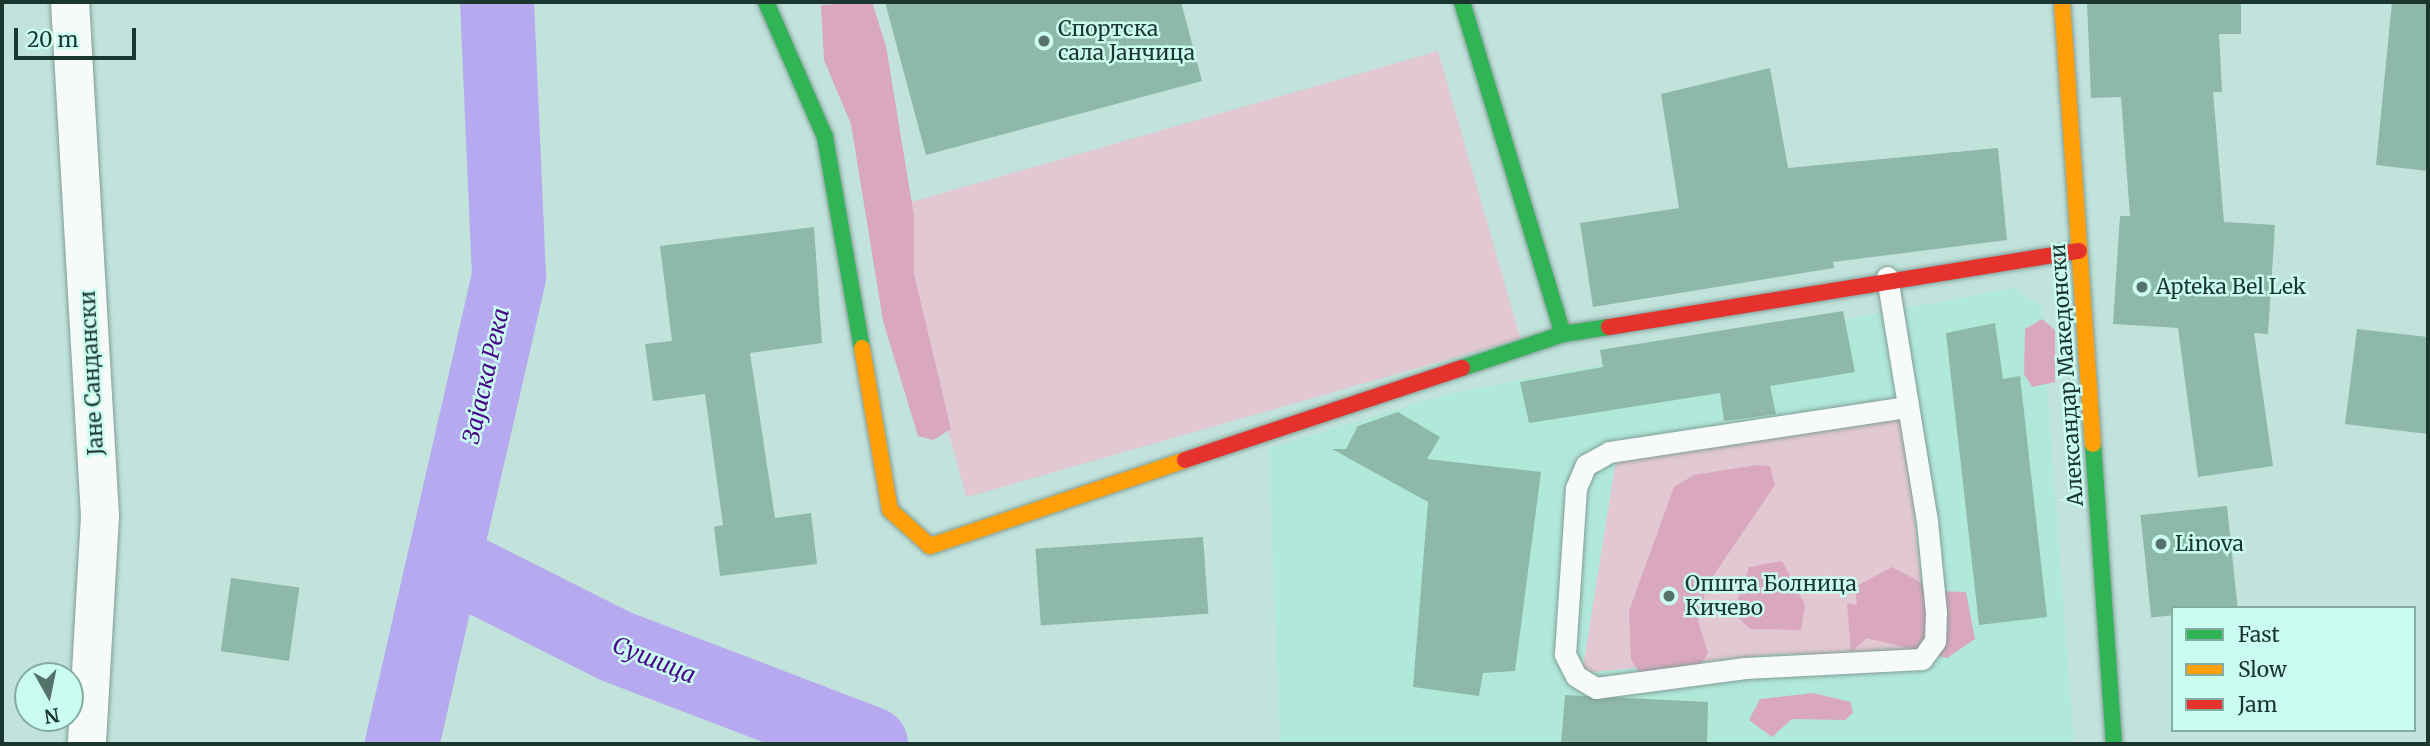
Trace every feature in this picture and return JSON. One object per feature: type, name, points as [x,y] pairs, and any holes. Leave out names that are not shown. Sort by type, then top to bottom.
[{"type":"street","name":"Јане Сандански","points":[[69,2],[100,516],[87,744]]},
{"type":"street","points":[[766,2],[825,137],[890,510],[930,546],[1563,334],[1887,277],[2079,251]]},
{"type":"street","points":[[1462,2],[1563,334]]},
{"type":"street","name":"Александар Македонски","points":[[2062,2],[2114,744]]},
{"type":"lane","points":[[1887,277],[1907,407],[1937,613],[1935,641],[1922,659],[1745,668],[1596,688],[1576,676],[1565,654],[1576,488],[1586,465],[1609,453],[1907,407]]},
{"type":"shaded area","points":[[872,2],[886,46],[914,216],[914,274],[951,429],[933,440],[918,436],[883,321],[851,124],[824,60],[821,5]]},
{"type":"shaded area","points":[[1438,51],[1520,338],[967,497],[884,210]]},
{"type":"shaded area","name":"Општа Болница Кичево","points":[[2014,288],[2041,307],[2074,744],[1280,744],[1269,448],[1452,393]]},
{"type":"shaded area","points":[[2042,319],[2055,330],[2055,382],[2032,387],[2024,374],[2025,329]]},
{"type":"shaded area","points":[[1904,410],[1926,629],[1919,657],[1780,654],[1582,673],[1615,466],[1626,455]]},
{"type":"shaded area","points":[[1757,465],[1770,466],[1775,485],[1707,585],[1698,621],[1708,653],[1695,676],[1640,674],[1631,659],[1629,611],[1674,487],[1694,475]]},
{"type":"shaded area","points":[[1782,561],[1805,605],[1801,630],[1750,629],[1733,613],[1749,567]]},
{"type":"shaded area","points":[[1892,567],[1937,591],[1966,592],[1975,639],[1947,658],[1867,638],[1851,652],[1847,603],[1857,605],[1855,587]]},
{"type":"shaded area","points":[[1813,693],[1851,702],[1853,713],[1845,720],[1792,719],[1772,737],[1749,720],[1760,699]]},
{"type":"building","name":"Спортска сала Јанчица","points":[[885,2],[1181,2],[1202,81],[926,155]]},
{"type":"building","points":[[2087,2],[2241,2],[2241,34],[2219,34],[2222,92],[2213,92],[2224,222],[2275,225],[2268,334],[2254,333],[2273,466],[2198,477],[2178,328],[2113,324],[2120,216],[2130,216],[2121,97],[2091,98]]},
{"type":"building","points":[[2392,2],[2428,2],[2428,171],[2376,165]]},
{"type":"building","points":[[1770,68],[1788,168],[1998,148],[2007,240],[1833,262],[1834,268],[1593,307],[1580,223],[1679,208],[1661,94]]},
{"type":"building","points":[[814,227],[822,343],[750,353],[775,518],[811,513],[817,564],[720,576],[714,527],[723,525],[705,394],[653,401],[645,344],[672,341],[660,246]]},
{"type":"building","points":[[1843,311],[1855,372],[1770,386],[1776,414],[1724,421],[1720,393],[1529,423],[1520,382],[1603,367],[1600,350]]},
{"type":"building","points":[[1995,323],[2003,379],[2020,376],[2047,617],[1979,625],[1946,333]]},
{"type":"building","points":[[2357,329],[2428,337],[2428,434],[2345,424]]},
{"type":"building","points":[[1398,412],[1440,437],[1427,459],[1541,472],[1515,671],[1483,673],[1479,696],[1413,687],[1428,502],[1332,449],[1346,449],[1358,426]]},
{"type":"building","points":[[2227,506],[2238,606],[2171,606],[2171,615],[2151,618],[2140,515]]},
{"type":"building","points":[[1203,537],[1208,614],[1041,626],[1035,549]]},
{"type":"building","points":[[231,578],[299,588],[289,661],[221,651]]},
{"type":"building","points":[[1565,695],[1708,702],[1707,744],[1561,744]]},
{"type":"waterway","name":"Зајаска Река","points":[[402,744],[509,276],[497,2]]},
{"type":"waterway","name":"Сушица","points":[[444,560],[615,646],[871,744]]},
{"type":"traffic: fast","points":[[766,2],[825,137],[862,348]]},
{"type":"traffic: fast","points":[[1462,2],[1563,334],[1609,327]]},
{"type":"traffic: fast","points":[[1462,368],[1563,334]]},
{"type":"traffic: fast","points":[[2093,444],[2114,744]]},
{"type":"traffic: slow","points":[[2062,2],[2093,444]]},
{"type":"traffic: slow","points":[[862,348],[890,510],[930,546],[1185,460]]},
{"type":"traffic: jam","points":[[1609,327],[2079,251]]},
{"type":"traffic: jam","points":[[1185,460],[1462,368]]},
{"type":"place","name":"Спортска сала Јанчица","points":[[1044,41]]},
{"type":"place","name":"Apteka Bel Lek","points":[[2142,287]]},
{"type":"place","name":"Linova","points":[[2161,544]]},
{"type":"place","name":"Општа Болница Кичево","points":[[1669,596]]}]
